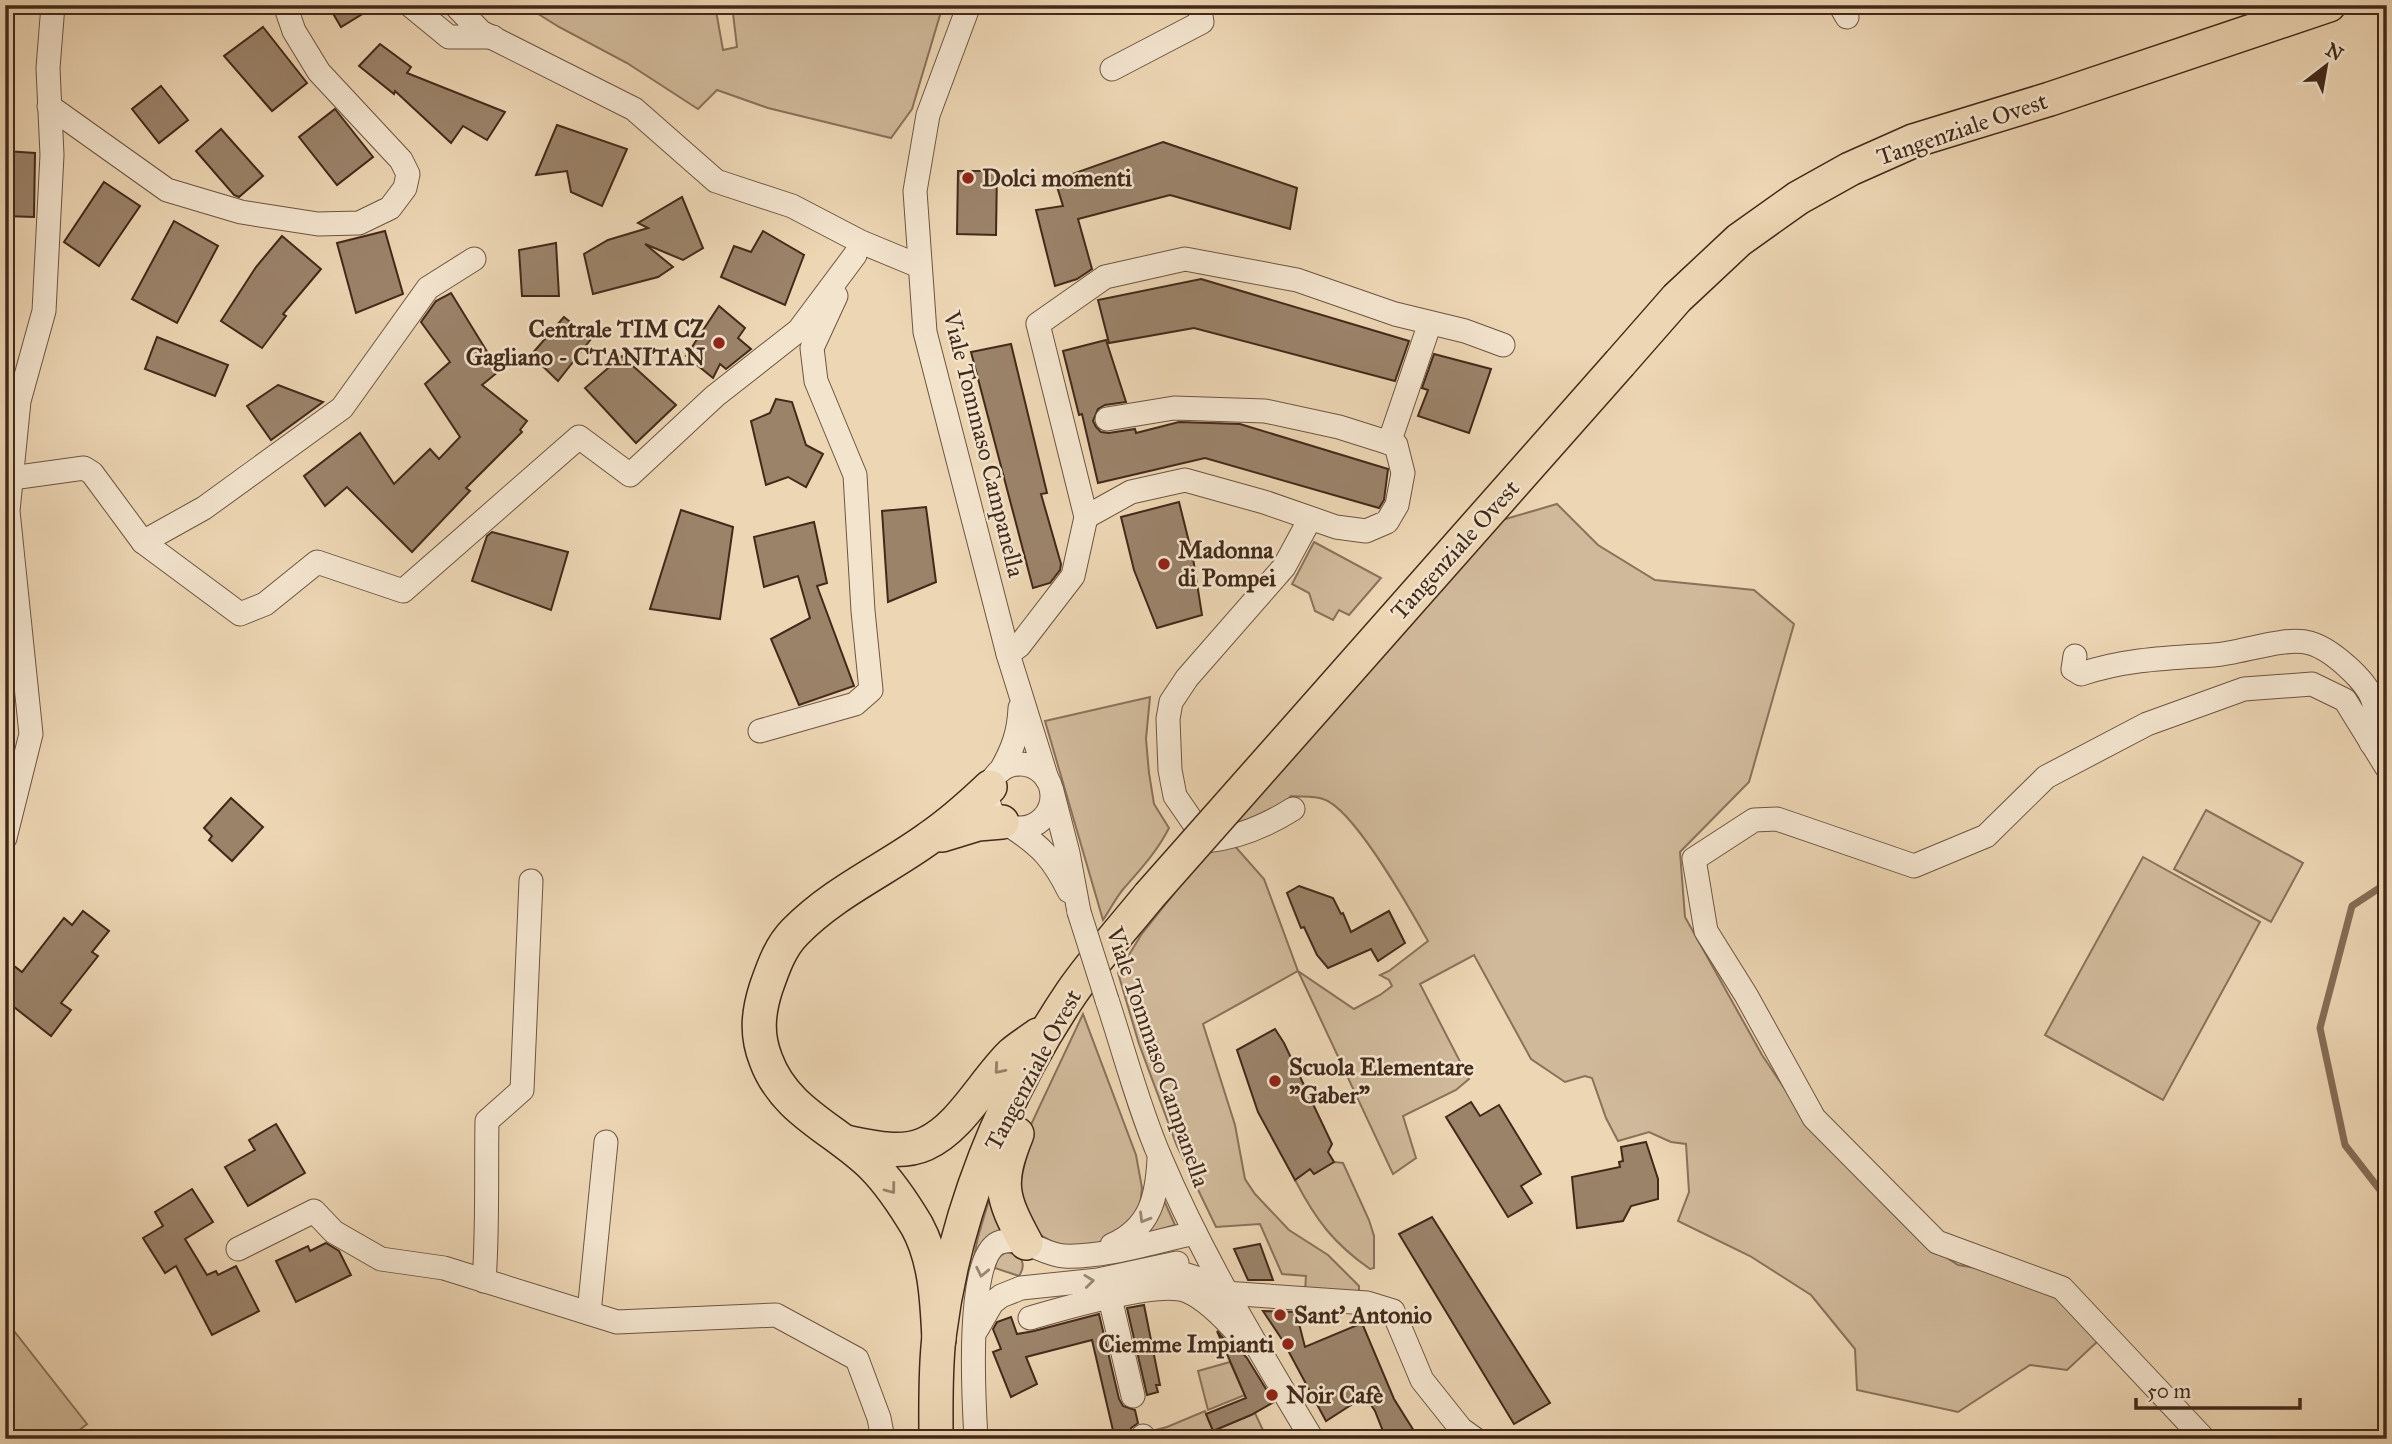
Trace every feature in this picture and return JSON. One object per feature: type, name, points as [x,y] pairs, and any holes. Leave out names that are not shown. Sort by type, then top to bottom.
[{"type":"highway","name":"Tangenziale Ovest","points":[[936,1439],[939,1339],[952,1265],[976,1182],[1008,1107],[1051,1026],[1074,990],[1149,896],[1678,298],[1739,240],[1798,198],[1850,169],[1913,141],[2050,99],[2329,5]]},
{"type":"highway","points":[[939,1339],[935,1279],[917,1227],[873,1166],[806,1115],[778,1086],[758,1034],[761,1003],[779,953],[793,933],[843,892],[929,838],[974,803],[995,779]]},
{"type":"highway","points":[[929,838],[978,824],[1007,825]]},
{"type":"highway","points":[[842,1142],[893,1149],[924,1145],[942,1133],[1012,1055],[1051,1026]]},
{"type":"highway","points":[[1026,1243],[1008,1206],[1003,1178],[1006,1161],[1035,1095],[1051,1026]]},
{"type":"street","points":[[5,838],[32,734],[13,640],[8,511],[19,401],[44,312],[52,155],[48,68],[53,5]]},
{"type":"street","points":[[49,106],[167,190],[241,212],[318,225],[359,223],[390,208],[405,188],[408,174],[401,160],[318,72],[294,31],[285,5]]},
{"type":"street","points":[[410,5],[449,37],[492,37]]},
{"type":"street","points":[[455,5],[481,32],[634,109],[716,181],[792,206],[858,249],[919,266]]},
{"type":"street","name":"Viale Tommaso Campanella","points":[[969,5],[928,115],[915,191],[925,332],[1009,654],[1068,853],[1079,912],[1159,1156],[1225,1293],[1312,1439]]},
{"type":"street","points":[[1112,69],[1202,22],[1199,5]]},
{"type":"street","points":[[12,478],[84,468],[92,473],[143,542],[240,614],[265,604],[317,562],[403,591],[579,437],[630,475],[715,396],[799,330],[858,249]]},
{"type":"street","points":[[760,731],[855,704],[871,690],[863,611],[855,475],[816,381],[812,348],[858,249]]},
{"type":"street","points":[[143,542],[204,508],[342,408],[428,288],[474,259]]},
{"type":"street","points":[[1009,654],[1019,646],[1073,576],[1086,517],[1038,324],[1105,276],[1185,259],[1297,280],[1395,314],[1465,331],[1503,345]]},
{"type":"street","points":[[1389,443],[1430,323]]},
{"type":"street","points":[[1086,517],[1131,492],[1185,480],[1264,502],[1336,527],[1366,531],[1387,522],[1397,505],[1403,473],[1396,446],[1339,427],[1265,411],[1174,408],[1107,419]]},
{"type":"street","points":[[1293,809],[1270,824],[1226,839],[1206,841],[1175,796],[1170,770],[1168,719],[1171,702],[1187,678],[1284,567],[1310,519]]},
{"type":"street","points":[[2075,656],[2073,669],[2081,674],[2160,657],[2218,654],[2279,643],[2310,643],[2360,677],[2369,691],[2380,721],[2371,743]]},
{"type":"street","points":[[2204,1439],[2062,1288],[1937,1242],[1814,1118],[1746,995],[1706,931],[1694,859],[1754,820],[1777,819],[1914,866],[1986,835],[2046,777],[2147,724],[2244,689],[2312,684],[2345,700],[2387,768]]},
{"type":"street","name":"Viale Tommaso Campanella","points":[[995,779],[1017,737],[1020,690]]},
{"type":"street","points":[[1029,765],[1039,771],[1049,783],[1052,799],[1049,810],[1043,819],[1034,825],[1023,828],[1007,825],[990,807],[988,797],[995,779],[1010,766],[1029,765]]},
{"type":"street","name":"Viale Tommaso Campanella","points":[[1007,825],[1039,845],[1062,877],[1079,912]]},
{"type":"street","points":[[484,1281],[488,1233],[485,1207],[487,1121],[522,1090],[531,881]]},
{"type":"street","points":[[589,1313],[606,1142]]},
{"type":"street","points":[[1092,1255],[1129,1237],[1141,1224],[1152,1204],[1158,1183],[1159,1156]]},
{"type":"street","points":[[238,1249],[314,1211],[334,1232],[381,1259],[444,1268],[617,1322],[776,1315],[857,1359],[879,1418],[883,1439]]},
{"type":"street","points":[[976,1439],[975,1307],[987,1253],[1000,1242],[1026,1243],[1056,1256],[1092,1255],[1195,1233]]},
{"type":"street","points":[[1021,1288],[1027,1283],[1034,1268],[1026,1243]]},
{"type":"street","points":[[975,1334],[992,1303],[1021,1288],[1098,1280],[1207,1257]]},
{"type":"street","points":[[1161,1267],[1203,1280],[1225,1293],[1367,1303],[1392,1311],[1422,1380],[1461,1429],[1475,1439]]},
{"type":"street","points":[[1030,1318],[1166,1287],[1188,1291],[1221,1315],[1269,1366]]},
{"type":"street","points":[[1110,1298],[1133,1396]]},
{"type":"shaded area","points":[[524,5],[715,5],[723,50],[737,47],[732,5],[943,5],[912,109],[891,138],[768,108],[717,90],[698,109],[627,63]]},
{"type":"shaded area","points":[[1557,504],[1598,545],[1655,580],[1754,590],[1794,624],[1749,782],[1680,852],[1685,917],[1762,1055],[1807,1122],[1935,1250],[1958,1265],[1996,1271],[2056,1296],[2098,1341],[2067,1370],[2030,1365],[1958,1412],[1857,1390],[1855,1349],[1811,1295],[1750,1256],[1678,1221],[1689,1192],[1686,1144],[1671,1142],[1649,1132],[1618,1141],[1606,1118],[1592,1078],[1585,1076],[1565,1082],[1531,1059],[1474,955],[1420,984],[1469,1079],[1456,1090],[1403,1116],[1416,1158],[1393,1174],[1298,971],[1354,1009],[1392,986],[1389,980],[1380,975],[1428,941],[1381,862],[1336,806],[1323,799],[1291,796],[1282,806],[1244,825],[1226,823],[1492,523]]},
{"type":"shaded area","points":[[1314,542],[1381,578],[1349,615],[1339,610],[1333,620],[1315,611],[1309,593],[1292,584]]},
{"type":"shaded area","points":[[1150,697],[1146,739],[1149,773],[1154,804],[1169,828],[1103,920],[1045,721]]},
{"type":"shaded area","points":[[2206,810],[2303,863],[2271,922],[2174,869]]},
{"type":"shaded area","points":[[1233,844],[1264,879],[1298,971],[1203,1024],[1235,1125],[1245,1179],[1255,1194],[1289,1230],[1328,1255],[1359,1286],[1359,1292],[1305,1291],[1306,1276],[1282,1274],[1260,1224],[1216,1227],[1177,1146],[1139,1044],[1118,973],[1141,935],[1212,846]]},
{"type":"shaded area","points":[[2143,857],[2260,922],[2163,1100],[2045,1035]]},
{"type":"shaded area","points":[[1083,1014],[1136,1155],[1142,1188],[1140,1206],[1125,1230],[1092,1246],[1073,1248],[1053,1242],[1037,1233],[1011,1175],[1013,1163]]},
{"type":"shaded area","points":[[1334,1162],[1343,1163],[1369,1220],[1374,1236],[1374,1268],[1370,1269],[1336,1240],[1318,1219],[1295,1180],[1310,1169],[1314,1174]]},
{"type":"shaded area","points":[[991,1193],[1006,1229],[969,1281],[978,1237]]},
{"type":"shaded area","points":[[1162,1196],[1175,1225],[1149,1233]]},
{"type":"shaded area","points":[[1006,1252],[1021,1258],[1023,1266],[1019,1276],[995,1268],[998,1259]]},
{"type":"shaded area","points":[[14,1331],[87,1424],[68,1439],[21,1439],[5,1419],[5,1338]]},
{"type":"shaded area","points":[[1230,1362],[1245,1395],[1208,1410],[1198,1371]]},
{"type":"shaded area","points":[[1205,1411],[1213,1431],[1255,1413],[1267,1439],[1256,1439],[1252,1433],[1242,1439],[1145,1439],[1144,1433],[1167,1427]]},
{"type":"building","points":[[328,5],[377,5],[341,27]]},
{"type":"building","points":[[263,27],[307,83],[272,111],[224,56]]},
{"type":"building","points":[[380,44],[411,67],[407,73],[505,112],[487,140],[463,126],[451,143],[395,91],[394,94],[359,66]]},
{"type":"building","points":[[161,86],[188,120],[159,143],[132,109]]},
{"type":"building","points":[[335,109],[373,157],[337,185],[299,137]]},
{"type":"building","points":[[557,125],[627,149],[602,206],[571,192],[567,171],[536,175]]},
{"type":"building","points":[[221,129],[263,176],[239,197],[234,195],[196,151]]},
{"type":"building","points":[[1163,142],[1297,188],[1290,229],[1170,195],[1078,219],[1092,269],[1077,279],[1055,286],[1036,210],[1063,206],[1055,180]]},
{"type":"building","points":[[5,151],[35,153],[34,217],[5,216]]},
{"type":"building","points":[[958,171],[997,171],[996,235],[957,234]]},
{"type":"building","points":[[104,182],[140,206],[99,266],[64,242]]},
{"type":"building","points":[[682,197],[703,248],[683,260],[645,244],[673,267],[658,277],[593,294],[584,254],[608,240],[648,228],[638,223]]},
{"type":"building","points":[[174,221],[218,246],[177,323],[132,299]]},
{"type":"building","points":[[385,231],[403,294],[356,313],[337,243]]},
{"type":"building","points":[[763,231],[804,255],[785,305],[721,277],[734,246],[751,252]]},
{"type":"building","points":[[282,236],[321,269],[283,314],[286,316],[262,348],[221,321],[256,267]]},
{"type":"building","points":[[556,243],[559,296],[522,296],[519,250]]},
{"type":"building","points":[[1201,279],[1409,341],[1395,381],[1194,328],[1109,343],[1098,300]]},
{"type":"building","points":[[451,293],[499,371],[482,385],[527,421],[520,430],[522,432],[466,488],[470,491],[412,552],[347,487],[325,506],[304,476],[360,433],[394,484],[430,449],[439,459],[460,437],[425,384],[450,362],[421,322],[436,301]]},
{"type":"building","name":"Centrale TIM CZ Gagliano - CTANITAN","points":[[719,306],[745,328],[738,338],[751,349],[726,369],[720,364],[713,378],[686,356]]},
{"type":"building","points":[[564,317],[591,339],[558,381],[531,355]]},
{"type":"building","points":[[157,337],[228,365],[215,396],[145,369]]},
{"type":"building","points":[[1106,340],[1126,402],[1105,405],[1098,409],[1093,421],[1101,432],[1135,429],[1136,433],[1179,422],[1240,424],[1388,469],[1384,500],[1379,508],[1205,458],[1098,483],[1082,414],[1079,415],[1063,351]]},
{"type":"building","points":[[1011,344],[1047,493],[1041,494],[1061,564],[1060,570],[1050,583],[1033,588],[971,352]]},
{"type":"building","points":[[1434,354],[1491,369],[1469,433],[1418,416],[1428,390],[1422,388]]},
{"type":"building","points":[[622,356],[676,405],[636,443],[585,388]]},
{"type":"building","points":[[278,385],[323,402],[271,440],[247,406]]},
{"type":"building","points":[[776,399],[792,402],[806,445],[823,454],[806,487],[788,477],[766,485],[751,421],[770,413]]},
{"type":"building","name":"Madonna di Pompei","points":[[1179,502],[1193,558],[1202,615],[1157,628],[1134,570],[1121,517]]},
{"type":"building","points":[[926,507],[936,582],[888,602],[882,511]]},
{"type":"building","points":[[681,510],[733,527],[720,619],[650,609]]},
{"type":"building","points":[[814,522],[827,583],[817,586],[854,686],[799,705],[771,639],[810,618],[798,576],[764,587],[754,537]]},
{"type":"building","points":[[492,532],[568,552],[551,610],[472,581],[487,536]]},
{"type":"building","points":[[231,798],[263,827],[232,861],[209,840],[212,836],[204,828]]},
{"type":"building","points":[[1299,886],[1333,898],[1351,932],[1389,911],[1405,943],[1378,961],[1371,949],[1328,968],[1317,955],[1304,927],[1301,928],[1287,893]]},
{"type":"building","points":[[83,911],[109,931],[92,952],[98,956],[61,1003],[71,1010],[51,1036],[5,1000],[5,977],[14,966],[22,972],[64,918],[72,925]]},
{"type":"building","name":"Scuola Elementare \"Gaber\"","points":[[1275,1029],[1332,1144],[1328,1152],[1334,1162],[1314,1174],[1310,1169],[1295,1180],[1258,1112],[1237,1050]]},
{"type":"building","points":[[1471,1102],[1480,1116],[1499,1105],[1541,1174],[1521,1186],[1532,1203],[1508,1217],[1446,1117]]},
{"type":"building","points":[[276,1124],[305,1173],[248,1206],[225,1167],[255,1150],[249,1140]]},
{"type":"building","points":[[1646,1142],[1658,1179],[1658,1199],[1631,1206],[1623,1221],[1577,1228],[1572,1177],[1620,1167],[1619,1162],[1623,1161],[1621,1147]]},
{"type":"building","points":[[192,1189],[213,1222],[185,1239],[207,1275],[216,1271],[218,1275],[236,1266],[259,1311],[212,1335],[176,1266],[165,1273],[143,1238],[163,1226],[155,1212]]},
{"type":"building","points":[[1432,1217],[1550,1403],[1514,1424],[1399,1234]]},
{"type":"building","points":[[326,1243],[339,1251],[351,1275],[296,1302],[276,1261],[308,1246],[310,1251]]},
{"type":"building","points":[[1260,1244],[1273,1280],[1248,1280],[1234,1249]]},
{"type":"building","points":[[1144,1305],[1160,1385],[1156,1385],[1158,1392],[1147,1395],[1127,1308]]},
{"type":"building","points":[[1263,1311],[1296,1312],[1305,1347],[1362,1323],[1394,1399],[1419,1439],[1386,1439],[1375,1411],[1365,1396],[1326,1421],[1283,1341]]},
{"type":"building","points":[[1099,1314],[1119,1399],[1123,1406],[1135,1410],[1138,1423],[1131,1428],[1129,1439],[1115,1439],[1092,1340],[1026,1357],[1037,1384],[1011,1397],[993,1352],[1001,1349],[993,1329],[997,1322],[1011,1317],[1017,1334]]},
{"type":"building","points":[[1217,1331],[1230,1346],[1240,1350],[1247,1358],[1274,1402],[1213,1431],[1206,1414],[1246,1398]]},
{"type":"waterway","points":[[2387,883],[2352,906],[2320,1028],[2345,1145],[2387,1199]]},
{"type":"place","name":"Dolci momenti","points":[[968,178]]},
{"type":"place","name":"Centrale TIM CZ Gagliano - CTANITAN","points":[[719,343]]},
{"type":"place","name":"Madonna di Pompei","points":[[1164,564]]},
{"type":"place","name":"Scuola Elementare \"Gaber\"","points":[[1275,1081]]},
{"type":"place","name":"Sant' Antonio","points":[[1280,1315]]},
{"type":"place","name":"Ciemme Impianti","points":[[1288,1344]]},
{"type":"place","name":"Noir Cafè","points":[[1272,1395]]}]
